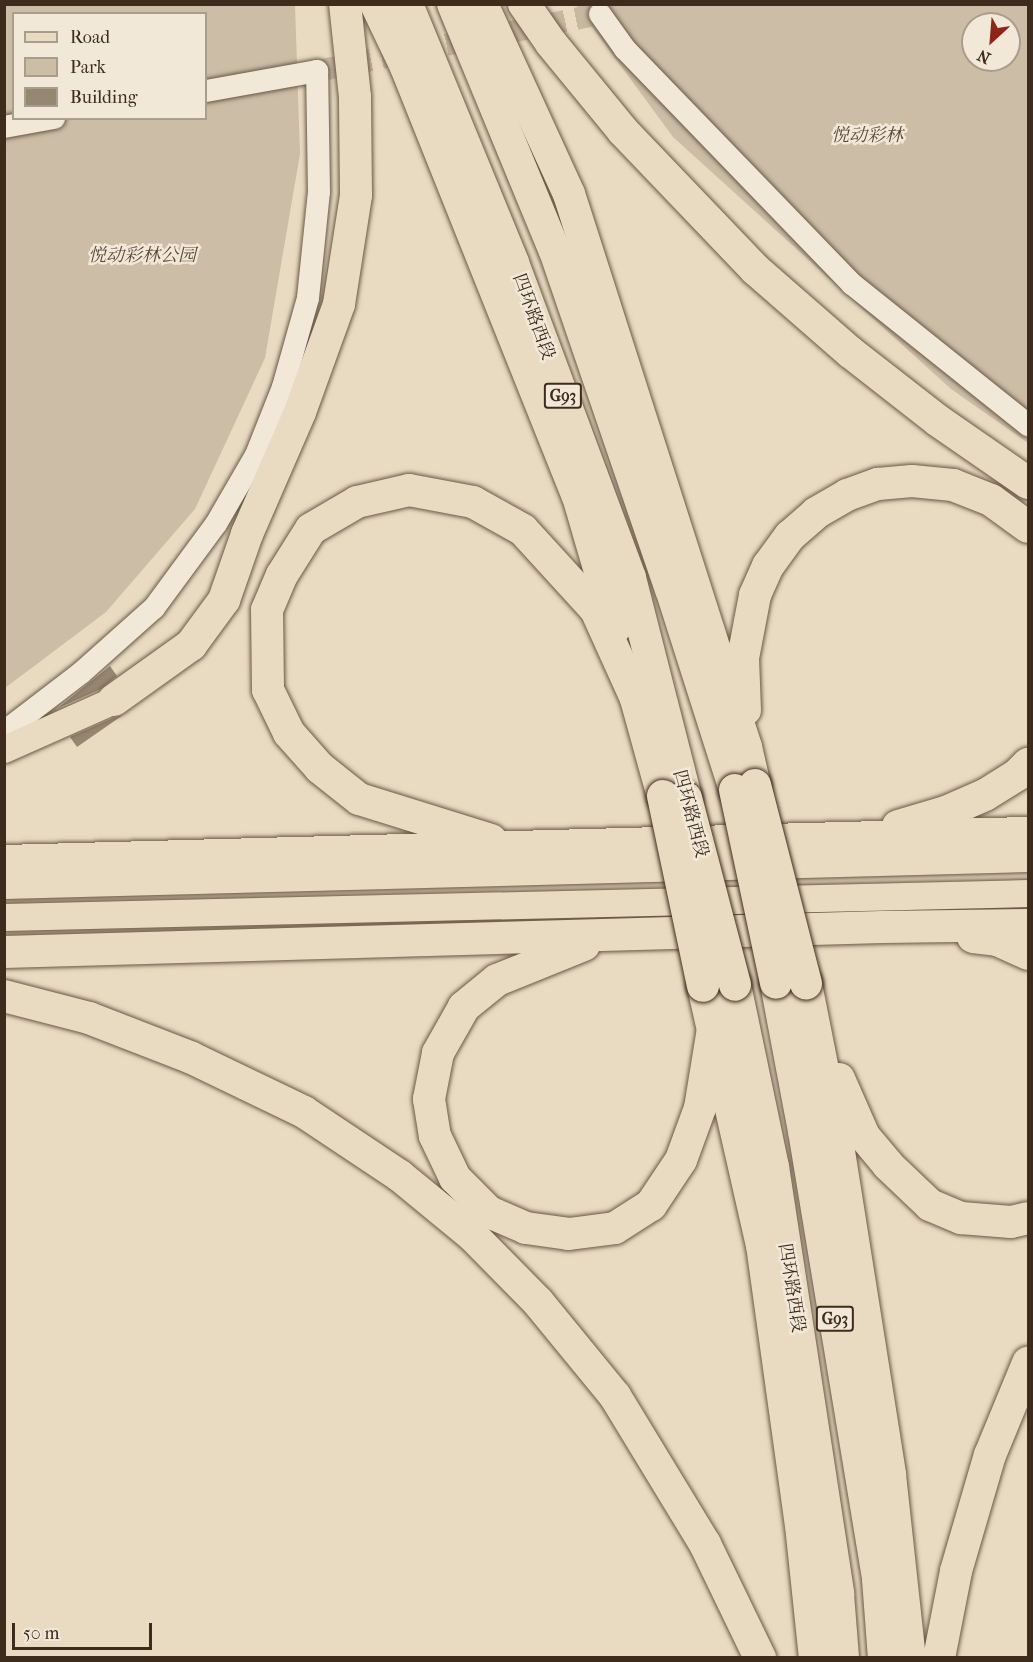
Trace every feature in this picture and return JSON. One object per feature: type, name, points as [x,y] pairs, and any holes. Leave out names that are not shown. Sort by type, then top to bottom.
[{"type":"highway","points":[[114,700],[191,645],[224,600],[247,534],[300,412],[339,304],[356,195],[356,97],[345,4]]},
{"type":"highway","points":[[376,4],[406,67],[580,503],[637,701]]},
{"type":"highway","name":"四环路西段","points":[[407,4],[513,263],[630,578],[675,797],[735,985],[773,1167],[838,1594],[843,1658]]},
{"type":"highway","name":"G93","points":[[453,4],[555,251],[667,578],[745,788],[791,983],[804,1131],[876,1567],[884,1658]]},
{"type":"highway","points":[[482,4],[569,194],[746,747]]},
{"type":"highway","points":[[524,4],[551,43],[623,131],[756,270],[850,352],[937,420],[1029,483]]},
{"type":"highway","points":[[745,788],[743,658],[755,595],[768,566],[790,536],[816,513],[847,495],[878,484],[912,481],[953,485],[991,500],[1029,527]]},
{"type":"highway","points":[[514,847],[359,799],[320,768],[289,733],[268,690],[267,610],[282,575],[312,529],[357,502],[409,490],[473,502],[523,530],[596,610],[637,701],[675,797],[704,986],[762,1245],[801,1525],[815,1658]]},
{"type":"highway","points":[[839,840],[946,812],[985,795],[1017,775],[1029,764]]},
{"type":"highway","points":[[4,861],[839,840],[1029,833]]},
{"type":"highway","points":[[4,952],[883,927],[1029,925]]},
{"type":"highway","points":[[883,927],[997,940],[1029,954]]},
{"type":"highway","points":[[610,936],[556,955],[497,980],[464,1007],[438,1053],[429,1099],[435,1136],[455,1178],[489,1212],[526,1228],[569,1234],[615,1228],[651,1205],[681,1160],[700,1108],[713,1029]]},
{"type":"highway","points":[[791,983],[864,1136],[888,1165],[930,1205],[961,1218],[1011,1222],[1029,1218]]},
{"type":"highway","points":[[791,983],[838,1145],[888,1463],[910,1658]]},
{"type":"highway","points":[[4,996],[89,1018],[192,1058],[304,1112],[400,1176],[473,1236],[538,1302],[615,1396],[705,1544],[760,1658]]},
{"type":"highway","points":[[939,1658],[956,1571],[990,1455],[1029,1363]]},
{"type":"main road","points":[[4,749],[114,700]]},
{"type":"main road","points":[[4,885],[1029,858]]},
{"type":"main road","points":[[4,917],[1029,893]]},
{"type":"street","points":[[600,14],[624,48],[852,284],[1029,425]]},
{"type":"street","points":[[4,732],[81,674],[154,608],[216,524],[256,455],[282,387],[308,298],[318,192],[317,71],[207,91]]},
{"type":"street","points":[[4,127],[43,120]]},
{"type":"green space","name":"悦动彩林公园","points":[[5,5],[295,5],[300,154],[265,358],[195,509],[106,612],[5,688]]},
{"type":"green space","name":"悦动彩林","points":[[576,5],[1028,5],[1028,443],[951,389],[673,137]]},
{"type":"building","points":[[110,666],[117,676],[101,689],[58,708]]},
{"type":"building","points":[[123,715],[77,747],[70,737],[113,718]]},
{"type":"tunnel","points":[[317,71],[600,14]]}]
